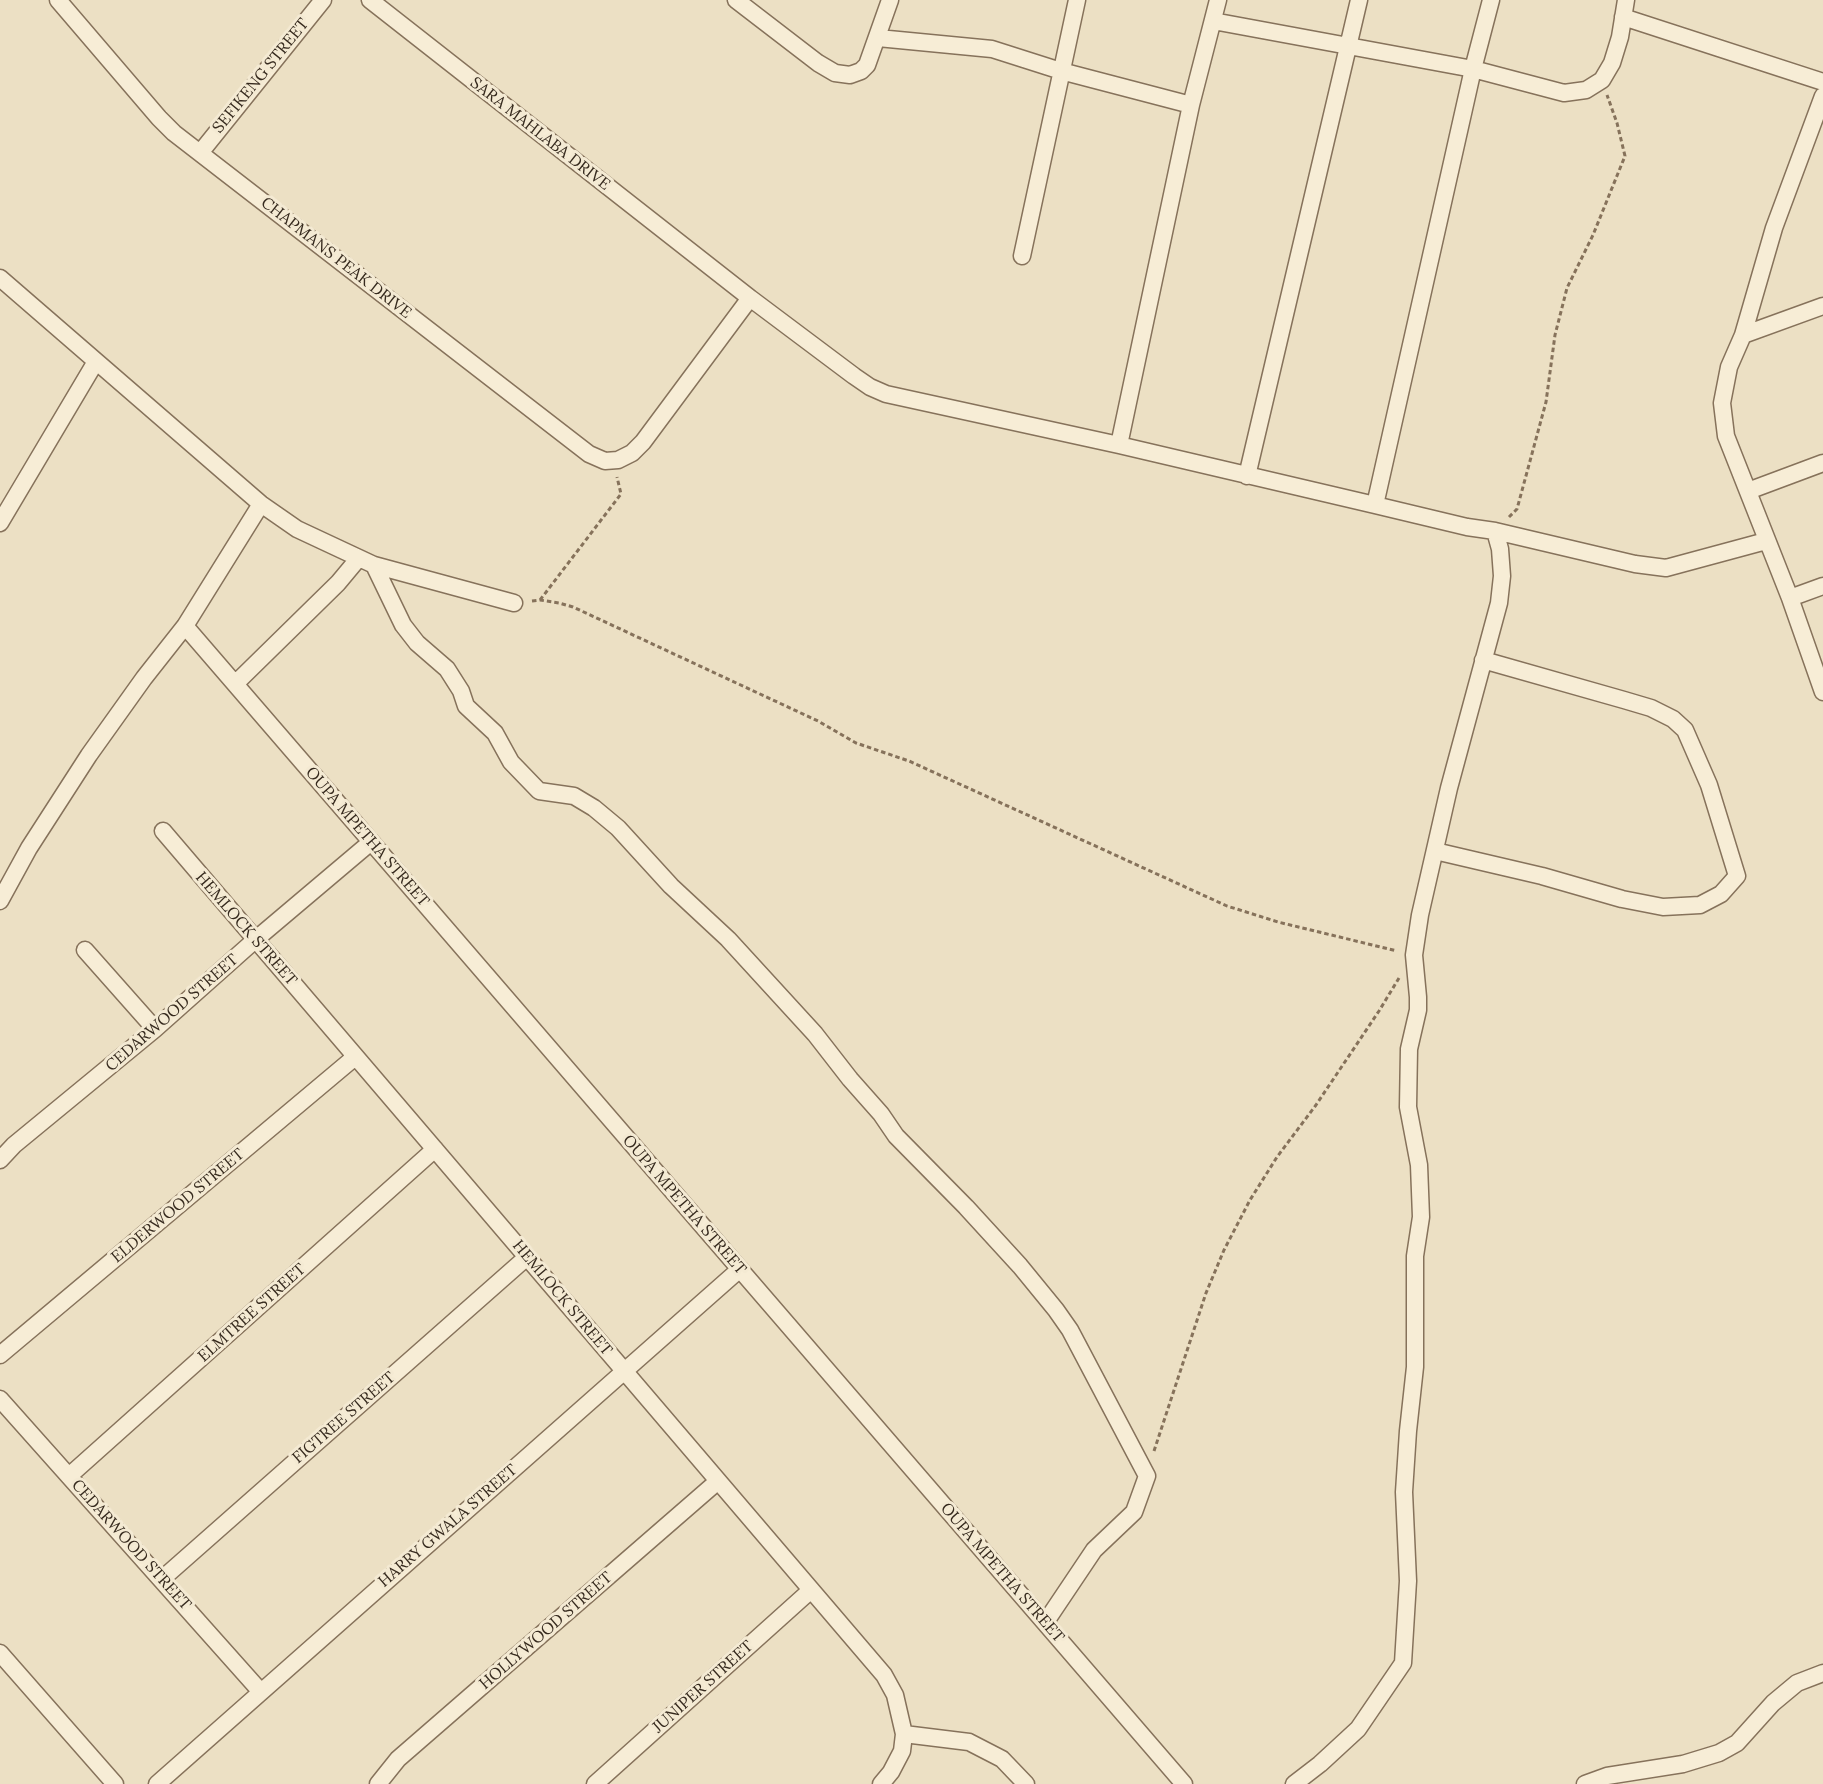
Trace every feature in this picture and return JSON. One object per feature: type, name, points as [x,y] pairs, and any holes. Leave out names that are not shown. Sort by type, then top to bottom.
[{"type":"street","name":"CHAPMANS PEAK DRIVE","points":[[58,0],[159,118],[200,153],[590,454],[605,461],[612,460]]},
{"type":"street","name":"SEFIKENG STREET","points":[[200,153],[323,0]]},
{"type":"street","name":"SARA MAHLABA DRIVE","points":[[370,0],[750,298],[854,376],[878,390],[918,402],[1119,445],[1635,564],[1666,568],[1766,541]]},
{"type":"street","points":[[736,0],[818,63],[835,73],[850,75],[861,71],[867,65],[890,0]]},
{"type":"street","points":[[1022,256],[1077,0]]},
{"type":"street","points":[[1119,445],[1191,105],[1218,0]]},
{"type":"street","points":[[1247,476],[1359,0]]},
{"type":"street","points":[[1376,506],[1473,69],[1491,0]]},
{"type":"street","points":[[1214,21],[1473,69],[1564,93],[1586,90],[1602,80],[1612,63],[1620,37],[1626,0]]},
{"type":"street","points":[[1623,17],[1823,82]]},
{"type":"street","points":[[878,38],[992,49],[1061,71],[1191,105]]},
{"type":"street","points":[[1823,96],[1774,228],[1743,335],[1729,367],[1722,403],[1726,436],[1790,598],[1823,692]]},
{"type":"street","points":[[0,278],[95,363],[261,504],[297,529],[366,562],[514,603]]},
{"type":"street","points":[[612,460],[632,453],[643,442],[750,298]]},
{"type":"street","points":[[1743,335],[1823,306]]},
{"type":"street","points":[[0,523],[95,363]]},
{"type":"street","points":[[1748,491],[1823,463]]},
{"type":"street","points":[[0,901],[29,848],[88,755],[185,626],[261,504]]},
{"type":"street","points":[[1294,1784],[1358,1729],[1403,1664],[1408,1581],[1404,1492],[1415,1367],[1415,1256],[1421,1218],[1419,1165],[1408,1107],[1409,1049],[1418,997],[1414,955],[1420,915],[1449,788],[1499,603],[1502,576],[1500,549],[1495,531]]},
{"type":"street","points":[[235,684],[338,583],[366,562]]},
{"type":"street","points":[[366,562],[403,625],[417,643],[447,669],[461,691],[466,706],[495,733],[511,762],[539,791],[574,796],[594,808],[618,828],[671,886],[728,939],[815,1034],[881,1114],[896,1136],[1020,1266],[1070,1330],[1147,1476],[1134,1512],[1094,1550],[1045,1623]]},
{"type":"street","points":[[1790,598],[1823,586]]},
{"type":"street","name":"OUPA MPETHA STREET","points":[[185,626],[1184,1784]]},
{"type":"street","points":[[1436,851],[1542,876],[1622,899],[1663,907],[1700,905],[1721,894],[1737,876],[1706,776],[1685,730],[1673,719],[1651,708],[1483,660]]},
{"type":"street","name":"HEMLOCK STREET","points":[[163,831],[884,1675],[895,1695],[904,1734],[902,1751],[891,1772],[881,1784]]},
{"type":"street","name":"CEDARWOOD STREET","points":[[0,1160],[14,1145],[155,1029],[255,940],[371,842]]},
{"type":"street","points":[[85,950],[155,1029]]},
{"type":"street","name":"ELDERWOOD STREET","points":[[0,1355],[355,1057]]},
{"type":"street","name":"ELMTREE STREET","points":[[69,1476],[435,1149]]},
{"type":"street","name":"FIGTREE STREET","points":[[162,1579],[526,1257]]},
{"type":"street","name":"HARRY GWALA STREET","points":[[157,1784],[740,1269]]},
{"type":"street","name":"CEDARWOOD STREET","points":[[0,1400],[261,1692]]},
{"type":"street","name":"HOLLYWOOD STREET","points":[[378,1784],[398,1760],[718,1481]]},
{"type":"street","name":"JUNIPER STREET","points":[[595,1784],[811,1590]]},
{"type":"street","points":[[0,1653],[115,1784]]},
{"type":"street","points":[[1585,1784],[1607,1776],[1683,1764],[1719,1753],[1737,1743],[1773,1703],[1797,1683],[1823,1673]]},
{"type":"street","points":[[904,1734],[969,1742],[1002,1760],[1026,1784]]},
{"type":"path","points":[[1495,531],[1517,508],[1546,402],[1555,335],[1567,288],[1593,235],[1625,156],[1617,123],[1602,80]]},
{"type":"path","points":[[540,600],[621,494],[612,460]]},
{"type":"path","points":[[514,603],[540,600],[573,607],[818,720],[856,743],[909,761],[1227,906],[1278,922],[1414,955],[1316,1105],[1277,1157],[1239,1220],[1206,1293],[1147,1476]]}]
